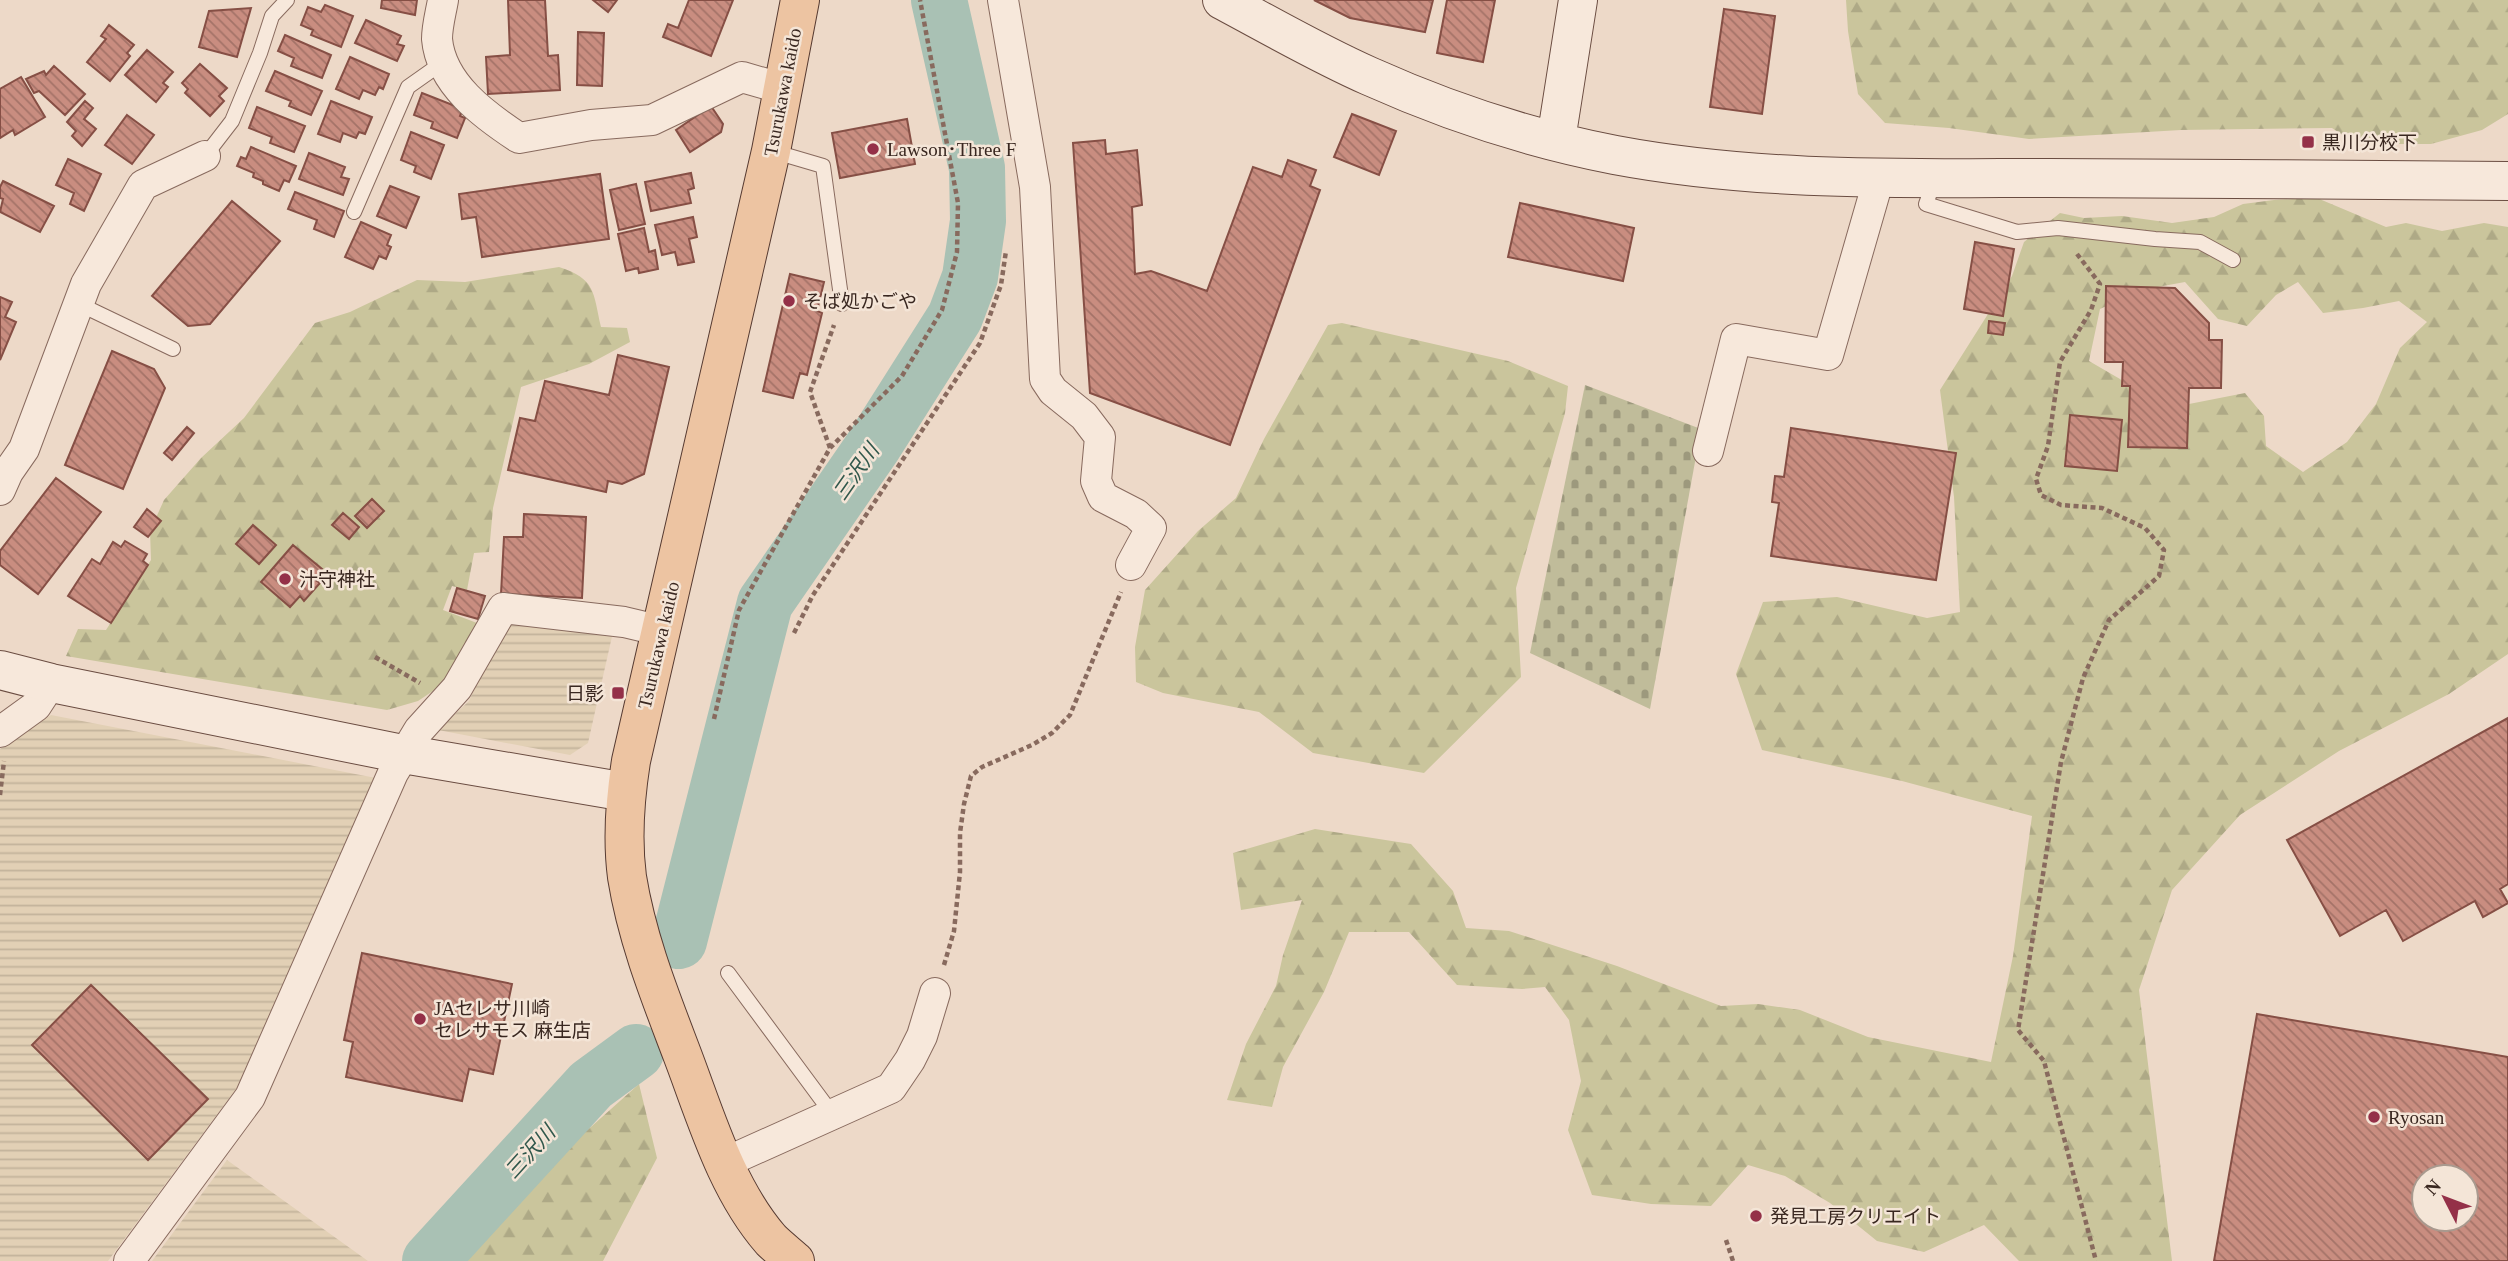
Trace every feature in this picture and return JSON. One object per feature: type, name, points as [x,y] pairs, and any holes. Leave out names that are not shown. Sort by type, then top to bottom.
[{"type":"main road","name":"Tsurukawa kaido","points":[[795,1261],[772,1240],[744,1202],[724,1163],[650,972],[635,919],[627,874],[624,826],[631,761],[771,150],[800,0]]},
{"type":"main road","points":[[1222,0],[1304,44],[1398,89],[1467,114],[1613,154],[1716,170],[1879,178],[2508,181]]},
{"type":"main road","points":[[1556,140],[1578,0]]},
{"type":"main road","points":[[0,670],[51,683],[403,754],[626,792]]},
{"type":"street","points":[[443,0],[437,36],[442,63],[461,91],[489,119],[519,138],[592,125],[652,120],[742,77],[784,89]]},
{"type":"street","points":[[1003,0],[1035,187],[1045,379],[1053,391],[1084,416],[1100,437],[1096,481],[1103,497],[1136,514],[1151,528],[1131,565]]},
{"type":"street","points":[[0,490],[8,472],[24,449],[86,284],[144,185],[205,156]]},
{"type":"street","points":[[1708,452],[1736,339],[1828,355],[1879,178]]},
{"type":"street","points":[[129,1261],[250,1097],[403,754],[419,730],[457,688],[503,608],[624,622],[662,631]]},
{"type":"street","points":[[0,732],[36,706],[51,683]]},
{"type":"street","points":[[724,1163],[891,1088],[922,1037],[935,993]]},
{"type":"lane","points":[[205,156],[232,121],[272,16],[288,0]]},
{"type":"lane","points":[[354,212],[408,86],[442,63]]},
{"type":"lane","points":[[771,150],[823,166],[842,304]]},
{"type":"lane","points":[[1936,178],[1926,204],[2017,232],[2058,228],[2200,242],[2233,260]]},
{"type":"lane","points":[[79,304],[173,349]]},
{"type":"lane","points":[[728,973],[833,1115]]},
{"type":"path","points":[[714,719],[739,610],[830,448],[902,376],[942,310],[957,252],[958,203],[920,0]]},
{"type":"path","points":[[2058,228],[2100,284],[2091,310],[2060,362],[2048,446],[2036,479],[2041,495],[2061,505],[2102,508],[2144,528],[2164,550],[2159,576],[2109,620],[2083,678],[2061,762],[2018,1030],[2044,1061],[2096,1261]]},
{"type":"path","points":[[794,633],[813,595],[980,343],[1001,285],[1007,247]]},
{"type":"path","points":[[830,448],[810,392],[842,304]]},
{"type":"path","points":[[935,993],[954,931],[960,872],[960,832],[971,776],[982,767],[1052,733],[1070,715],[1131,565]]},
{"type":"path","points":[[375,657],[448,700]]},
{"type":"path","points":[[1726,1240],[1733,1261]]},
{"type":"shaded area","points":[[516,618],[613,632],[588,743],[570,755],[438,730],[469,701],[489,654],[508,625]]},
{"type":"shaded area","points":[[51,715],[376,778],[248,1073],[108,1261],[0,1261],[0,749]]},
{"type":"shaded area","points":[[227,1160],[368,1261],[152,1261]]},
{"type":"green space","points":[[1846,0],[2508,0],[2508,114],[2482,130],[2431,144],[2356,144],[2332,128],[2181,130],[2029,139],[1885,123],[1858,94]]},
{"type":"green space","points":[[2317,198],[2386,227],[2406,223],[2442,231],[2484,223],[2508,227],[2508,654],[2449,694],[2339,751],[2240,815],[2172,890],[2139,990],[2172,1261],[2019,1261],[1984,1225],[1924,1252],[1877,1241],[1830,1203],[1785,1176],[1748,1165],[1711,1206],[1651,1204],[1592,1195],[1568,1130],[1581,1081],[1569,1020],[1545,987],[1522,989],[1457,985],[1409,932],[1349,932],[1324,992],[1283,1067],[1272,1107],[1227,1100],[1246,1044],[1276,986],[1283,955],[1302,900],[1241,910],[1233,853],[1315,829],[1411,844],[1453,891],[1466,928],[1509,931],[1617,966],[1721,1006],[1758,1004],[1800,1010],[1868,1037],[1991,1062],[2013,956],[2032,816],[1902,781],[1762,750],[1736,674],[1763,602],[1837,597],[1927,618],[1960,612],[1954,497],[1940,390],[2012,276],[2024,242],[2060,213],[2084,218],[2122,216],[2172,223],[2214,217],[2243,204]],"holes":[[[2185,282],[2218,319],[2247,326],[2276,295],[2298,282],[2323,313],[2399,301],[2427,322],[2400,348],[2376,404],[2347,442],[2303,472],[2266,446],[2264,416],[2245,393],[2189,404],[2139,396],[2120,379],[2089,361],[2100,309],[2141,290]]]},
{"type":"green space","points":[[559,267],[580,277],[591,288],[601,327],[627,328],[630,342],[589,364],[521,387],[493,508],[489,552],[474,553],[467,590],[452,586],[443,610],[477,623],[442,685],[418,701],[387,710],[66,656],[78,629],[106,630],[151,560],[150,531],[164,500],[201,458],[244,418],[315,323],[350,312],[417,280],[465,282]]},
{"type":"green space","points":[[1342,323],[1508,361],[1568,386],[1565,413],[1516,588],[1521,677],[1424,773],[1313,753],[1259,712],[1163,693],[1136,682],[1135,647],[1145,590],[1198,531],[1236,498],[1264,439],[1328,325]]},
{"type":"green space","points":[[1585,385],[1701,429],[1650,709],[1530,653]]},
{"type":"green space","points":[[639,1084],[657,1158],[603,1261],[441,1261]]},
{"type":"building","points":[[382,0],[417,0],[415,15],[381,8]]},
{"type":"building","points":[[508,0],[545,0],[548,56],[558,55],[560,90],[488,94],[486,57],[510,55]]},
{"type":"building","points":[[593,0],[617,0],[608,12]]},
{"type":"building","points":[[689,0],[733,0],[711,56],[663,37],[668,24],[678,28]]},
{"type":"building","points":[[1314,0],[1433,0],[1425,32],[1350,18]]},
{"type":"building","points":[[1447,0],[1495,0],[1483,62],[1437,53]]},
{"type":"building","points":[[325,5],[353,16],[341,47],[311,35],[313,30],[301,25],[308,7],[321,12]]},
{"type":"building","points":[[251,8],[237,57],[199,47],[209,11]]},
{"type":"building","points":[[1724,9],[1775,16],[1762,114],[1710,107]]},
{"type":"building","points":[[366,20],[401,36],[397,44],[404,46],[397,61],[355,43]]},
{"type":"building","points":[[109,25],[134,45],[127,53],[130,56],[110,81],[87,62],[106,39],[101,36]]},
{"type":"building","points":[[578,32],[604,33],[602,86],[577,85]]},
{"type":"building","points":[[285,35],[331,55],[322,78],[291,66],[294,58],[278,51]]},
{"type":"building","points":[[147,50],[173,72],[163,83],[168,87],[156,102],[125,75]]},
{"type":"building","points":[[350,57],[389,74],[383,89],[379,87],[375,95],[363,90],[359,99],[336,89]]},
{"type":"building","points":[[200,64],[227,88],[219,96],[224,101],[210,116],[185,93],[188,89],[182,83]]},
{"type":"building","points":[[54,66],[85,94],[65,115],[39,91],[34,93],[26,79],[44,71],[46,75]]},
{"type":"building","points":[[275,71],[322,91],[311,115],[289,106],[291,101],[266,91]]},
{"type":"building","points":[[21,77],[45,117],[15,135],[13,130],[0,138],[0,89]]},
{"type":"building","points":[[422,93],[463,109],[460,116],[465,118],[457,138],[431,128],[433,122],[414,115]]},
{"type":"building","points":[[85,101],[93,108],[84,119],[96,129],[82,146],[72,136],[76,131],[67,122]]},
{"type":"building","points":[[331,101],[372,117],[365,134],[359,132],[356,138],[343,133],[340,142],[318,134]]},
{"type":"building","points":[[711,106],[723,124],[721,132],[690,152],[676,130]]},
{"type":"building","points":[[257,107],[305,126],[294,152],[270,143],[272,137],[249,128]]},
{"type":"building","points":[[1352,114],[1396,131],[1379,175],[1334,157]]},
{"type":"building","points":[[127,115],[154,135],[132,164],[105,145]]},
{"type":"building","name":"Lawson･Three F","points":[[907,119],[915,164],[840,178],[832,133]]},
{"type":"building","points":[[411,132],[444,145],[431,179],[414,172],[416,166],[401,160]]},
{"type":"building","points":[[1105,140],[1106,154],[1137,150],[1142,205],[1132,207],[1135,274],[1151,271],[1207,291],[1253,167],[1282,177],[1288,160],[1316,170],[1310,186],[1320,190],[1230,445],[1090,393],[1073,143]]},
{"type":"building","points":[[251,147],[296,166],[289,182],[284,180],[279,191],[253,177],[254,173],[237,166],[241,157],[246,159]]},
{"type":"building","points":[[309,153],[345,167],[341,177],[349,179],[343,195],[299,179]]},
{"type":"building","points":[[68,159],[101,174],[84,211],[70,204],[74,193],[56,185]]},
{"type":"building","points":[[691,173],[694,188],[688,190],[691,203],[651,211],[645,182]]},
{"type":"building","points":[[600,174],[609,239],[482,257],[476,217],[462,219],[459,194]]},
{"type":"building","points":[[3,181],[54,206],[40,232],[0,212],[3,199],[0,198],[0,187]]},
{"type":"building","points":[[636,184],[645,224],[619,230],[610,190]]},
{"type":"building","points":[[390,186],[419,197],[406,228],[377,216]]},
{"type":"building","points":[[295,192],[344,211],[334,237],[314,229],[317,220],[288,209]]},
{"type":"building","points":[[232,201],[280,241],[210,324],[188,326],[152,296]]},
{"type":"building","points":[[1520,203],[1634,228],[1623,281],[1508,257]]},
{"type":"building","points":[[693,217],[697,237],[689,239],[694,262],[678,265],[675,252],[662,255],[655,225]]},
{"type":"building","points":[[361,222],[391,235],[387,245],[391,247],[386,259],[379,256],[373,269],[345,257]]},
{"type":"building","points":[[644,228],[649,252],[655,250],[658,269],[639,273],[638,268],[626,271],[618,234]]},
{"type":"building","points":[[1975,242],[2014,249],[2003,316],[1964,309]]},
{"type":"building","points":[[790,274],[824,282],[817,311],[822,313],[807,375],[800,373],[793,398],[763,391]]},
{"type":"building","points":[[2106,286],[2175,288],[2209,323],[2209,340],[2222,340],[2221,388],[2189,388],[2187,448],[2128,447],[2130,386],[2122,386],[2123,362],[2105,362]]},
{"type":"building","points":[[0,297],[12,302],[5,317],[16,322],[0,360]]},
{"type":"building","points":[[1989,321],[2005,323],[2003,335],[1988,333]]},
{"type":"building","points":[[112,351],[154,369],[165,388],[123,489],[65,465]]},
{"type":"building","points":[[618,355],[669,367],[644,474],[622,484],[608,481],[606,492],[508,470],[520,418],[535,421],[545,381],[609,395]]},
{"type":"building","points":[[2070,415],[2122,420],[2117,471],[2065,466]]},
{"type":"building","points":[[187,427],[194,433],[172,460],[164,453]]},
{"type":"building","points":[[1791,428],[1956,453],[1936,580],[1771,556],[1779,503],[1772,502],[1775,476],[1784,477]]},
{"type":"building","points":[[56,478],[101,512],[38,594],[0,565],[0,551]]},
{"type":"building","points":[[372,499],[384,511],[367,528],[355,516]]},
{"type":"building","points":[[147,509],[161,521],[148,537],[134,527]]},
{"type":"building","points":[[343,513],[359,527],[349,539],[332,525]]},
{"type":"building","points":[[524,514],[586,517],[582,598],[501,594],[504,537],[523,537]]},
{"type":"building","points":[[253,525],[276,545],[259,564],[236,544]]},
{"type":"building","points":[[125,541],[147,554],[143,561],[148,565],[111,623],[68,596],[92,559],[100,564],[113,542],[121,547]]},
{"type":"building","points":[[293,545],[322,569],[314,579],[320,583],[304,601],[300,596],[290,607],[261,582]]},
{"type":"building","points":[[457,588],[485,596],[478,619],[450,611]]},
{"type":"building","points":[[2508,718],[2508,884],[2500,889],[2508,903],[2483,917],[2475,901],[2403,941],[2386,910],[2340,936],[2287,840]]},
{"type":"building","points":[[362,953],[512,984],[493,1074],[469,1069],[462,1101],[346,1077],[353,1042],[344,1040]]},
{"type":"building","points":[[91,985],[208,1099],[148,1160],[32,1045]]},
{"type":"building","name":"Ryosan","points":[[2257,1014],[2508,1057],[2508,1261],[2214,1261]]},
{"type":"waterway","name":"三沢川","points":[[679,941],[765,603],[874,445],[955,317],[970,277],[978,221],[977,168],[939,0]]},
{"type":"waterway","name":"三沢川","points":[[430,1261],[591,1085],[636,1052]]},
{"type":"place","name":"黒川分校下","points":[[2308,142]]},
{"type":"place","name":"Lawson･Three F","points":[[873,149]]},
{"type":"place","name":"そば処かごや","points":[[789,301]]},
{"type":"place","name":"汁守神社","points":[[285,579]]},
{"type":"place","name":"日影","points":[[618,693]]},
{"type":"place","name":"JAセレサ川崎 セレサモス 麻生店","points":[[420,1019]]},
{"type":"place","name":"Ryosan","points":[[2374,1117]]},
{"type":"place","name":"発見工房クリエイト","points":[[1756,1216]]}]
